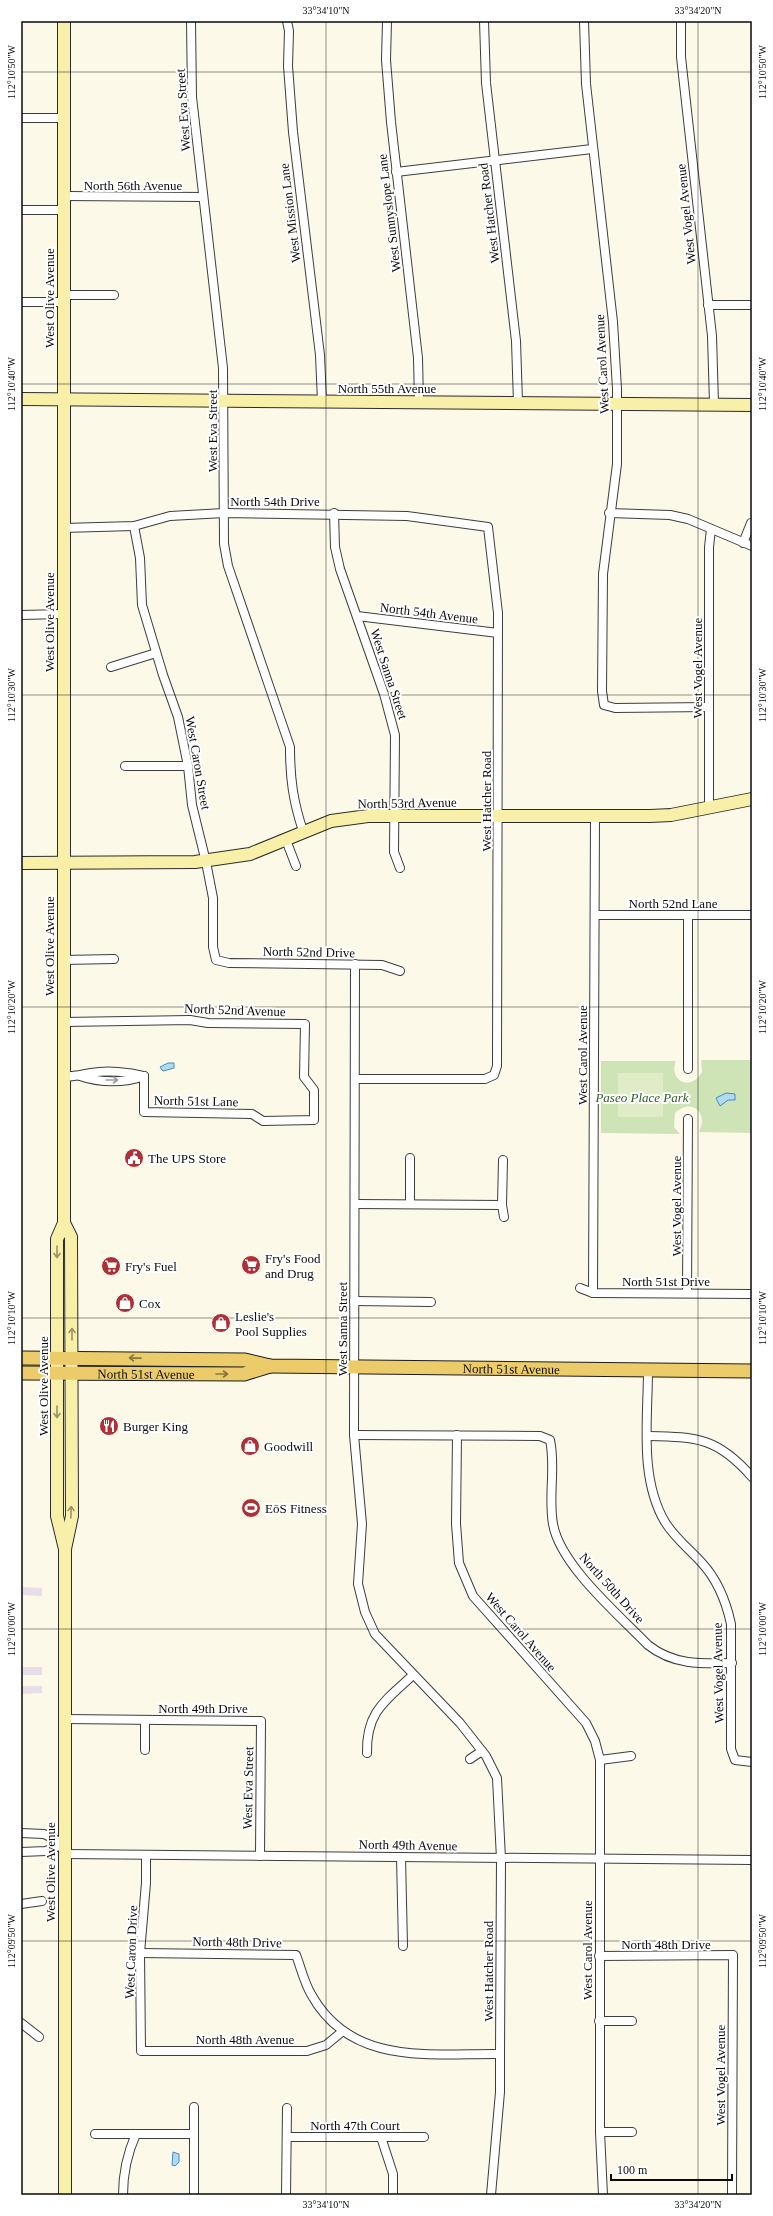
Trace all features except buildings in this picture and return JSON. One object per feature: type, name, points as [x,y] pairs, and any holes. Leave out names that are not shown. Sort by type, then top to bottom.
[{"type":"main road","name":"West Olive Avenue","points":[[64,21],[64,1223],[57,1239],[56,1373],[57,1516],[65,1549]]},
{"type":"main road","name":"North 55th Avenue","points":[[21,399],[752,405]]},
{"type":"main road","name":"North 53rd Avenue","points":[[21,863],[206,862],[250,854],[331,821],[351,817],[394,815],[595,817],[671,815],[752,799]]},
{"type":"main road","name":"West Olive Avenue","points":[[64,1223],[71,1237],[72,1358],[72,1516],[65,1549],[65,2195]]},
{"type":"main road","name":"North 51st Avenue","points":[[21,1358],[245,1360],[270,1366],[752,1371]]},
{"type":"main road","name":"North 51st Avenue","points":[[21,1373],[244,1374],[270,1366]]},
{"type":"street","name":"West Eva Street","points":[[191,21],[192,97],[223,368],[224,544],[228,566],[290,747],[290,777],[293,802],[303,832]]},
{"type":"street","name":"West Mission Lane","points":[[287,21],[289,31],[288,66],[293,132],[320,363],[322,401]]},
{"type":"street","name":"West Sunnyslope Lane","points":[[386,21],[388,91],[418,358],[418,402]]},
{"type":"street","name":"West Hatcher Road","points":[[484,21],[486,83],[516,340],[518,403]]},
{"type":"street","name":"West Carol Avenue","points":[[584,21],[586,84],[615,348],[617,404],[617,464],[609,513],[602,574],[602,691],[604,705],[615,708],[709,708]]},
{"type":"street","name":"West Vogel Avenue","points":[[681,21],[681,57],[714,363],[714,404]]},
{"type":"street","points":[[21,118],[64,118]]},
{"type":"street","points":[[396,172],[592,149]]},
{"type":"street","name":"North 56th Avenue","points":[[64,196],[203,197]]},
{"type":"street","points":[[21,210],[64,210]]},
{"type":"street","points":[[21,302],[114,295]]},
{"type":"street","points":[[708,304],[752,305]]},
{"type":"street","name":"North 54th Drive","points":[[64,528],[134,526],[170,516],[224,513],[334,513],[407,516],[488,527]]},
{"type":"street","name":"West Sanna Street","points":[[334,513],[337,554],[390,713],[395,735],[394,852],[400,868]]},
{"type":"street","points":[[609,513],[670,514],[752,546]]},
{"type":"street","points":[[743,543],[751,523]]},
{"type":"street","name":"West Caron Street","points":[[134,526],[140,558],[142,605],[156,653],[178,717],[188,766],[192,805],[213,898],[214,947],[216,960]]},
{"type":"street","name":"West Hatcher Road","points":[[355,1080],[485,1079],[494,1075],[497,1066],[498,633],[496,585],[488,527]]},
{"type":"street","name":"West Vogel Avenue","points":[[709,807],[709,547],[711,529]]},
{"type":"street","points":[[21,615],[63,614]]},
{"type":"street","name":"North 54th Avenue","points":[[357,616],[498,633]]},
{"type":"street","points":[[111,667],[156,653]]},
{"type":"street","points":[[124,766],[188,766]]},
{"type":"street","name":"West Carol Avenue","points":[[593,1293],[595,817]]},
{"type":"street","points":[[286,840],[296,866]]},
{"type":"street","name":"North 52nd Lane","points":[[595,915],[752,916]]},
{"type":"street","points":[[688,915],[688,1069]]},
{"type":"street","points":[[63,960],[114,959]]},
{"type":"street","name":"North 52nd Drive","points":[[216,960],[229,963],[382,965],[400,971]]},
{"type":"street","name":"West Sanna Street","points":[[355,964],[353,1367],[354,1435],[362,1524],[358,1584],[365,1612],[375,1634],[413,1675]]},
{"type":"street","name":"North 52nd Avenue","points":[[64,1022],[182,1020],[208,1023],[305,1024],[304,1077],[314,1090],[314,1120]]},
{"type":"street","name":"North 51st Lane","points":[[64,1077],[80,1076],[92,1073],[133,1073],[144,1076],[144,1112],[252,1114],[263,1121],[314,1120]]},
{"type":"street","name":"West Vogel Avenue","points":[[687,1293],[688,1120]]},
{"type":"street","points":[[410,1158],[410,1204]]},
{"type":"street","points":[[503,1160],[502,1205],[504,1217]]},
{"type":"street","points":[[355,1204],[502,1205]]},
{"type":"street","name":"North 51st Drive","points":[[580,1288],[593,1293],[752,1294]]},
{"type":"street","points":[[354,1301],[431,1302]]},
{"type":"street","name":"West Vogel Avenue","points":[[648,1370],[649,1481],[653,1496],[666,1523],[706,1568],[720,1590],[728,1608],[731,1624],[732,1663],[731,1749],[735,1760],[752,1762]]},
{"type":"street","name":"North 50th Drive","points":[[354,1435],[540,1436],[550,1440],[552,1451],[551,1502],[553,1526],[562,1549],[573,1566],[657,1653],[685,1662],[732,1663]]},
{"type":"street","name":"West Carol Avenue","points":[[458,1435],[456,1524],[459,1563],[473,1596],[497,1625],[586,1722],[595,1741],[600,1760],[599,2021],[600,2132],[603,2195]]},
{"type":"street","points":[[648,1436],[684,1437],[710,1443],[730,1455],[750,1472]]},
{"type":"street","points":[[367,1753],[368,1732],[372,1719],[379,1707],[413,1675]]},
{"type":"street","name":"West Hatcher Road","points":[[413,1675],[460,1723],[482,1751],[497,1778],[501,1859],[500,2092],[491,2195]]},
{"type":"street","name":"North 49th Drive","points":[[64,1719],[261,1720]]},
{"type":"street","name":"North 49th Drive","points":[[145,1720],[145,1750]]},
{"type":"street","name":"West Eva Street","points":[[260,1856],[261,1720]]},
{"type":"street","points":[[470,1759],[482,1751]]},
{"type":"street","points":[[600,1760],[631,1756]]},
{"type":"street","name":"North 49th Avenue","points":[[21,1833],[44,1834],[64,1849]]},
{"type":"street","name":"North 49th Avenue","points":[[21,1852],[64,1849],[146,1855],[752,1860]]},
{"type":"street","name":"West Caron Drive","points":[[141,2051],[140,1953],[146,1889],[146,1855]]},
{"type":"street","points":[[401,1857],[403,1946]]},
{"type":"street","points":[[21,1904],[42,1901]]},
{"type":"street","name":"North 48th Drive","points":[[140,1953],[296,1954],[311,1995],[325,2015],[343,2031],[371,2047],[392,2052],[500,2054]]},
{"type":"street","name":"West Vogel Avenue","points":[[732,2195],[733,1955]]},
{"type":"street","name":"North 48th Drive","points":[[599,1956],[733,1955]]},
{"type":"street","points":[[599,2021],[632,2021]]},
{"type":"street","points":[[21,2023],[39,2037]]},
{"type":"street","name":"North 48th Avenue","points":[[141,2051],[308,2051],[326,2044],[343,2031]]},
{"type":"street","points":[[186,2195],[194,2195],[194,2107]]},
{"type":"street","points":[[286,2195],[287,2108]]},
{"type":"street","points":[[600,2132],[632,2132]]},
{"type":"street","points":[[94,2134],[194,2134]]},
{"type":"street","points":[[123,2195],[123,2177],[128,2152],[136,2134]]},
{"type":"street","name":"North 47th Court","points":[[287,2137],[424,2137]]},
{"type":"street","points":[[381,2137],[393,2174],[393,2195]]},
{"type":"shaded area","points":[[21,1587],[42,1588],[42,1596],[21,1595]]},
{"type":"shaded area","points":[[21,1667],[42,1667],[42,1675],[21,1675]]},
{"type":"shaded area","points":[[21,1686],[42,1686],[42,1693],[21,1694]]},
{"type":"green space","name":"Paseo Place Park","points":[[701,1060],[752,1060],[752,1133],[699,1132],[702,1125],[700,1113],[693,1107],[687,1107],[681,1108],[675,1113],[674,1127],[680,1134],[601,1133],[601,1061],[676,1061],[674,1068],[675,1074],[682,1082],[687,1083],[692,1082],[702,1072]]},
{"type":"green space","points":[[618,1073],[663,1073],[663,1117],[618,1117]]},
{"type":"water","points":[[168,1063],[174,1063],[174,1068],[163,1071],[160,1067]]},
{"type":"water","points":[[726,1093],[735,1094],[735,1100],[728,1100],[720,1106],[716,1098]]},
{"type":"water","points":[[173,2152],[179,2154],[179,2162],[175,2166],[172,2165]]},
{"type":"place","name":"The UPS Store","points":[[134,1158]]},
{"type":"place","name":"Fry's Food and Drug","points":[[251,1265]]},
{"type":"place","name":"Fry's Fuel","points":[[111,1266]]},
{"type":"place","name":"Cox","points":[[125,1303]]},
{"type":"place","name":"Leslie's Pool Supplies","points":[[221,1323]]},
{"type":"place","name":"Burger King","points":[[109,1426]]},
{"type":"place","name":"Goodwill","points":[[250,1446]]},
{"type":"place","name":"EōS Fitness","points":[[251,1508]]}]
